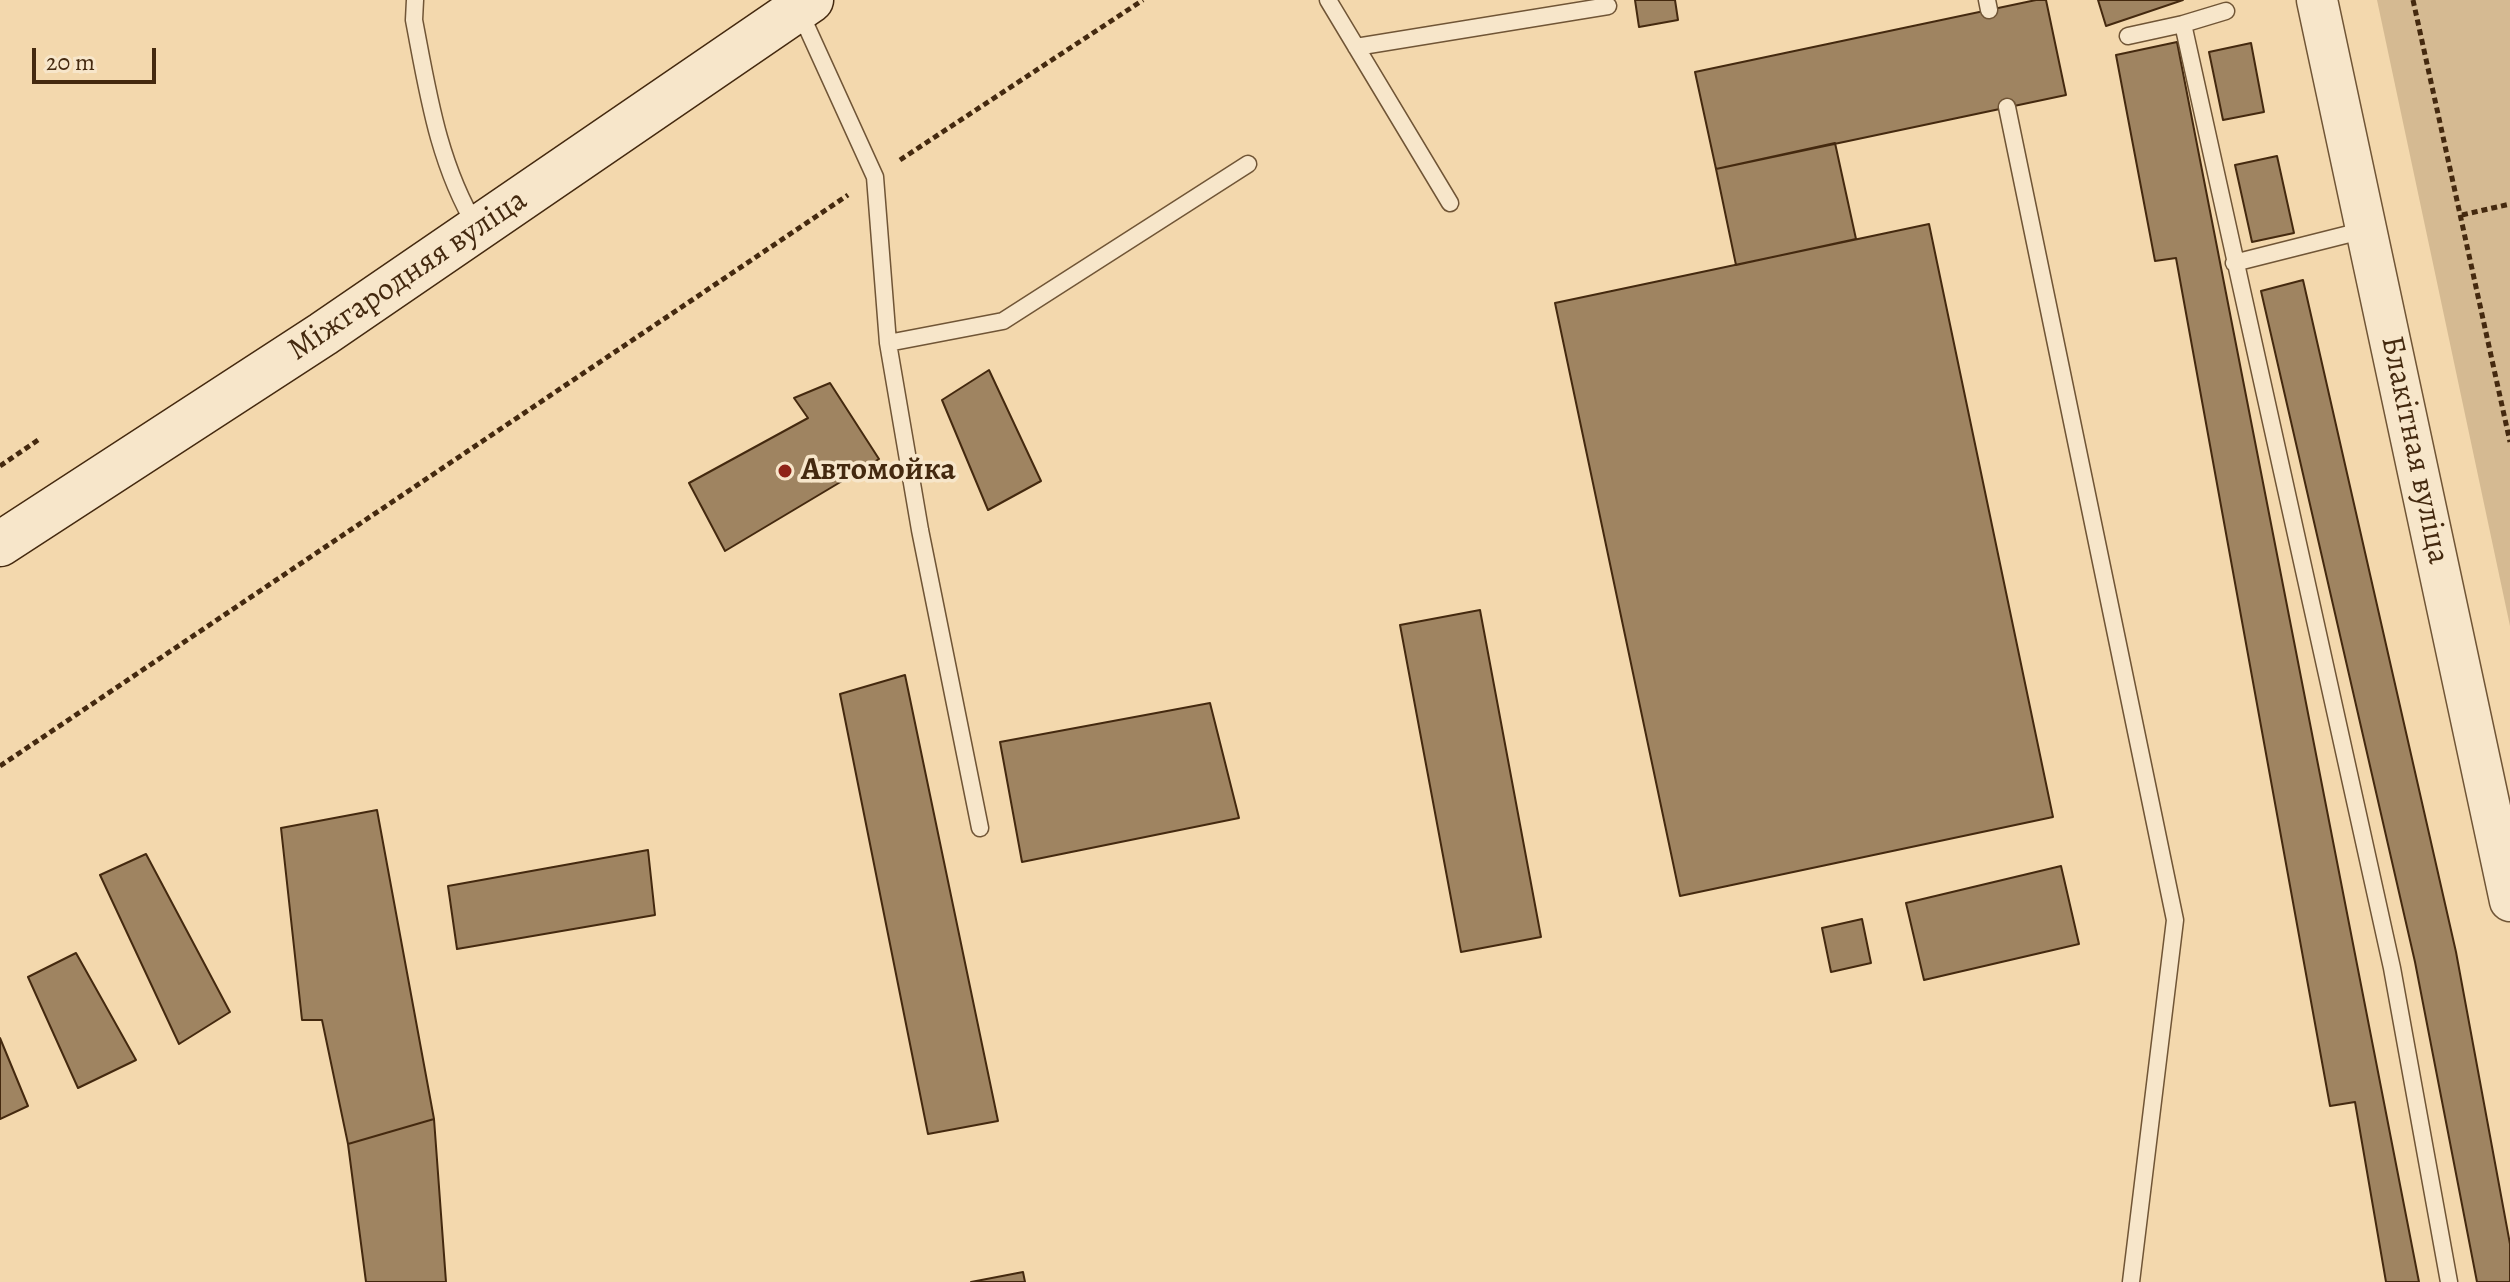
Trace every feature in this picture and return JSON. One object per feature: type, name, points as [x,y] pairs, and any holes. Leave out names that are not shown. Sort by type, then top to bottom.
[{"type":"main road","name":"Міжгародняя вуліца","points":[[0,544],[478,229],[805,4]]},
{"type":"street","name":"Блакітная вуліца","points":[[2317,0],[2510,901]]},
{"type":"lane","points":[[415,0],[414,20],[438,144],[456,194],[478,229]]},
{"type":"lane","points":[[1328,0],[1450,203]]},
{"type":"lane","points":[[805,4],[875,177],[888,343],[920,530],[980,828]]},
{"type":"lane","points":[[1356,47],[1608,6]]},
{"type":"lane","points":[[2128,36],[2226,11]]},
{"type":"lane","points":[[2183,24],[2392,968],[2449,1282]]},
{"type":"lane","points":[[2007,107],[2175,920],[2131,1282]]},
{"type":"lane","points":[[888,343],[1003,321],[1248,164]]},
{"type":"lane","points":[[2234,263],[2367,230]]},
{"type":"path","points":[[0,766],[1143,0]]},
{"type":"path","points":[[2413,0],[2510,442]]},
{"type":"path","points":[[2462,215],[2510,204]]},
{"type":"path","points":[[0,466],[41,438]]},
{"type":"shaded area","points":[[2377,0],[2510,0],[2510,626]]},
{"type":"building","points":[[1635,0],[1675,0],[1678,20],[1639,27]]},
{"type":"building","points":[[2046,0],[2066,95],[1716,169],[1695,72]]},
{"type":"building","points":[[2098,0],[2183,0],[2106,26]]},
{"type":"building","points":[[2177,42],[2419,1282],[2386,1282],[2355,1102],[2330,1106],[2176,258],[2155,261],[2116,55]]},
{"type":"building","points":[[2251,43],[2264,112],[2223,120],[2209,52]]},
{"type":"building","points":[[1835,143],[1856,239],[1736,265],[1716,169]]},
{"type":"building","points":[[2277,156],[2294,233],[2252,242],[2235,165]]},
{"type":"building","points":[[1929,224],[2053,817],[1680,896],[1555,303]]},
{"type":"building","points":[[2303,280],[2456,952],[2510,1244],[2510,1282],[2477,1282],[2415,962],[2261,291]]},
{"type":"building","points":[[989,370],[1041,481],[988,510],[942,400]]},
{"type":"building","name":"Автомойка","points":[[830,383],[879,459],[725,551],[689,483],[808,418],[794,398]]},
{"type":"building","points":[[1480,610],[1541,937],[1461,952],[1400,625]]},
{"type":"building","points":[[905,675],[998,1121],[928,1134],[840,694]]},
{"type":"building","points":[[1210,703],[1239,818],[1022,862],[1000,742]]},
{"type":"building","points":[[377,810],[434,1119],[348,1144],[322,1020],[302,1020],[281,828]]},
{"type":"building","points":[[648,850],[655,915],[457,949],[448,886]]},
{"type":"building","points":[[146,854],[230,1012],[179,1044],[100,875]]},
{"type":"building","points":[[2061,866],[2079,944],[1924,980],[1906,903]]},
{"type":"building","points":[[1862,919],[1871,963],[1831,972],[1822,928]]},
{"type":"building","points":[[76,953],[136,1060],[78,1088],[28,977]]},
{"type":"building","points":[[0,1038],[28,1106],[0,1119]]},
{"type":"building","points":[[434,1119],[446,1282],[366,1282],[348,1144]]},
{"type":"building","points":[[1023,1272],[1025,1282],[971,1282]]},
{"type":"place","name":"Автомойка","points":[[785,471]]}]
